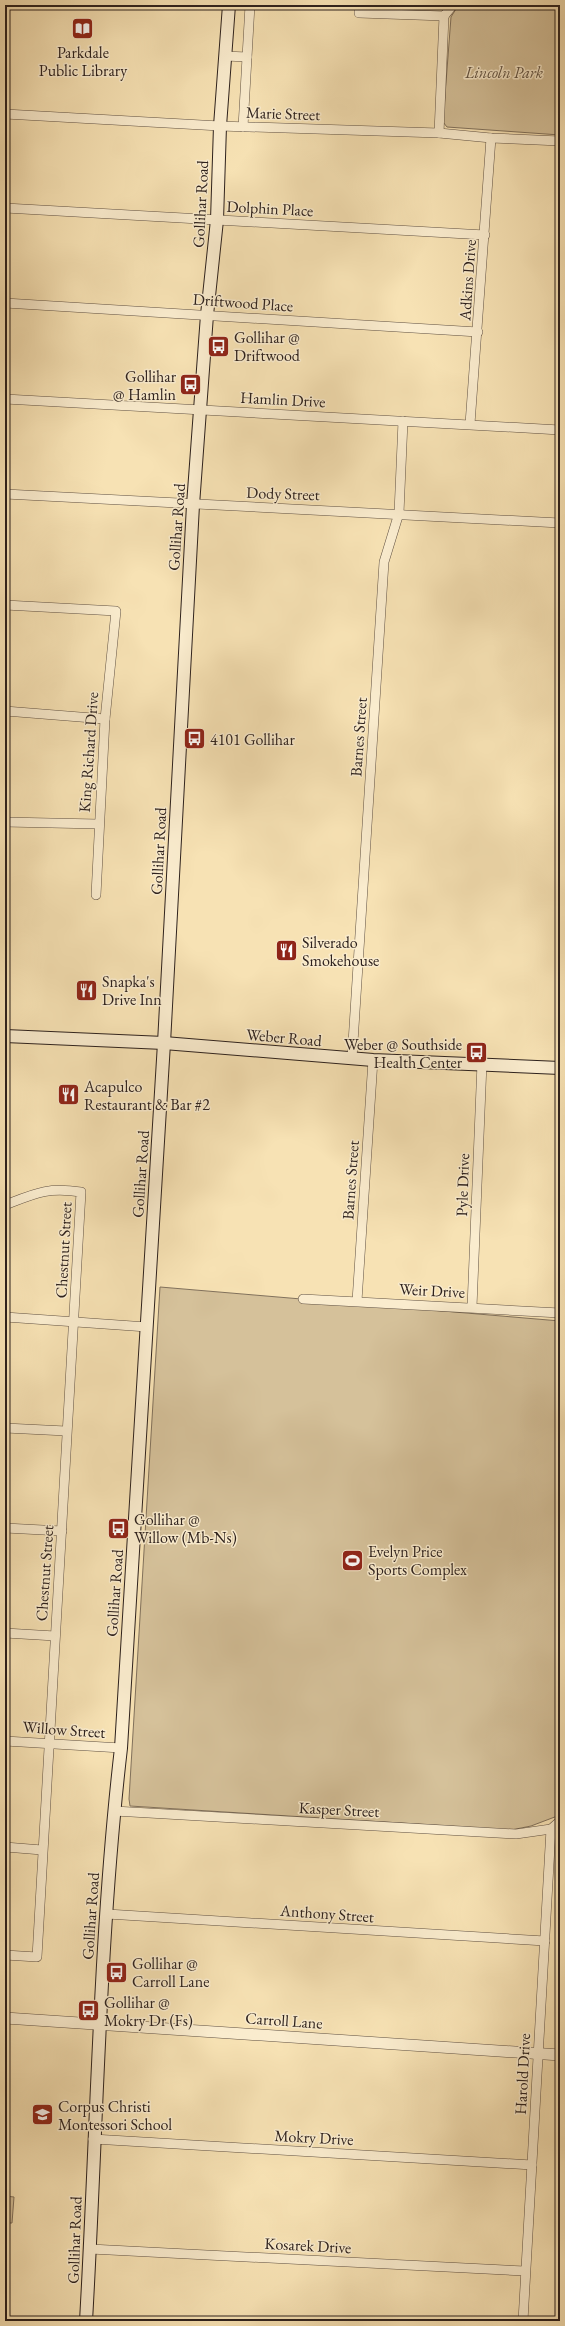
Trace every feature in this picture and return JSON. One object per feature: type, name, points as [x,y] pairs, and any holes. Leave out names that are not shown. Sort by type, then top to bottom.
[{"type":"main road","name":"Gollihar Road","points":[[86,2321],[98,2023],[114,1811],[121,1748],[164,1043],[193,505],[207,315],[217,220],[220,126],[229,5]]},
{"type":"main road","name":"Weber Road","points":[[5,1036],[164,1043],[373,1060],[482,1063],[560,1068]]},
{"type":"street","points":[[243,127],[250,5]]},
{"type":"street","points":[[439,133],[444,16],[453,5]]},
{"type":"street","points":[[359,9],[444,16]]},
{"type":"street","points":[[225,56],[247,57]]},
{"type":"street","name":"Marie Street","points":[[5,114],[220,126],[439,133],[491,138],[560,141]]},
{"type":"street","name":"Adkins Drive","points":[[470,424],[486,235],[491,138]]},
{"type":"street","name":"Dolphin Place","points":[[5,208],[486,235]]},
{"type":"street","name":"Driftwood Place","points":[[5,303],[478,332]]},
{"type":"street","name":"Hamlin Drive","points":[[5,399],[560,430]]},
{"type":"street","name":"Barnes Street","points":[[352,1058],[384,562],[399,513],[403,421]]},
{"type":"street","name":"Dody Street","points":[[5,494],[193,505],[399,513],[560,524]]},
{"type":"street","name":"King Richard Drive","points":[[5,605],[116,611],[105,719],[98,824],[96,895]]},
{"type":"street","points":[[5,711],[105,719]]},
{"type":"street","points":[[5,822],[98,824]]},
{"type":"street","name":"Barnes Street","points":[[357,1301],[373,1060]]},
{"type":"street","name":"Pyle Drive","points":[[472,1307],[482,1063]]},
{"type":"street","name":"Chestnut Street","points":[[5,1205],[39,1191],[59,1189],[81,1192],[66,1431],[62,1531],[42,1850],[37,1957],[5,1955]]},
{"type":"street","name":"Weir Drive","points":[[303,1299],[472,1307],[560,1313]]},
{"type":"street","points":[[5,1316],[147,1327]]},
{"type":"street","points":[[5,1428],[66,1431]]},
{"type":"street","points":[[5,1528],[62,1531]]},
{"type":"street","points":[[5,1633],[55,1636]]},
{"type":"street","name":"Willow Street","points":[[5,1741],[121,1748]]},
{"type":"street","name":"Kasper Street","points":[[114,1811],[516,1834],[551,1829]]},
{"type":"street","points":[[551,1829],[560,1821]]},
{"type":"street","name":"Harold Drive","points":[[523,2321],[551,1829]]},
{"type":"street","points":[[5,1847],[42,1850]]},
{"type":"street","name":"Anthony Street","points":[[107,1914],[545,1941]]},
{"type":"street","name":"Carroll Lane","points":[[5,2018],[98,2023],[538,2055],[560,2055]]},
{"type":"street","name":"Mokry Drive","points":[[93,2139],[532,2165]]},
{"type":"street","name":"Kosarek Drive","points":[[90,2249],[525,2271]]},
{"type":"green space","name":"Lincoln Park","points":[[464,5],[560,5],[560,135],[447,127],[443,122],[451,17],[456,9]]},
{"type":"green space","name":"Evelyn Price Sports Complex","points":[[160,1287],[560,1321],[560,1815],[531,1826],[511,1830],[130,1806],[129,1799]]},
{"type":"green space","points":[[5,2196],[14,2197],[12,2223],[5,2223]]},
{"type":"place","name":"Parkdale Public Library","points":[[83,28]]},
{"type":"place","name":"Gollihar @ Driftwood","points":[[218,346]]},
{"type":"place","name":"Gollihar @ Hamlin","points":[[191,385]]},
{"type":"place","name":"4101 Gollihar","points":[[195,739]]},
{"type":"place","name":"Silverado Smokehouse","points":[[286,951]]},
{"type":"place","name":"Snapka's Drive Inn","points":[[86,990]]},
{"type":"place","name":"Weber @ Southside Health Center","points":[[477,1053]]},
{"type":"place","name":"Acapulco Restaurant & Bar #2","points":[[69,1095]]},
{"type":"place","name":"Gollihar @ Willow (Mb-Ns)","points":[[119,1528]]},
{"type":"place","name":"Evelyn Price Sports Complex","points":[[352,1560]]},
{"type":"place","name":"Gollihar @ Carroll Lane","points":[[117,1972]]},
{"type":"place","name":"Gollihar @ Mokry Dr (Fs)","points":[[89,2011]]},
{"type":"place","name":"Corpus Christi Montessori School","points":[[43,2115]]}]
